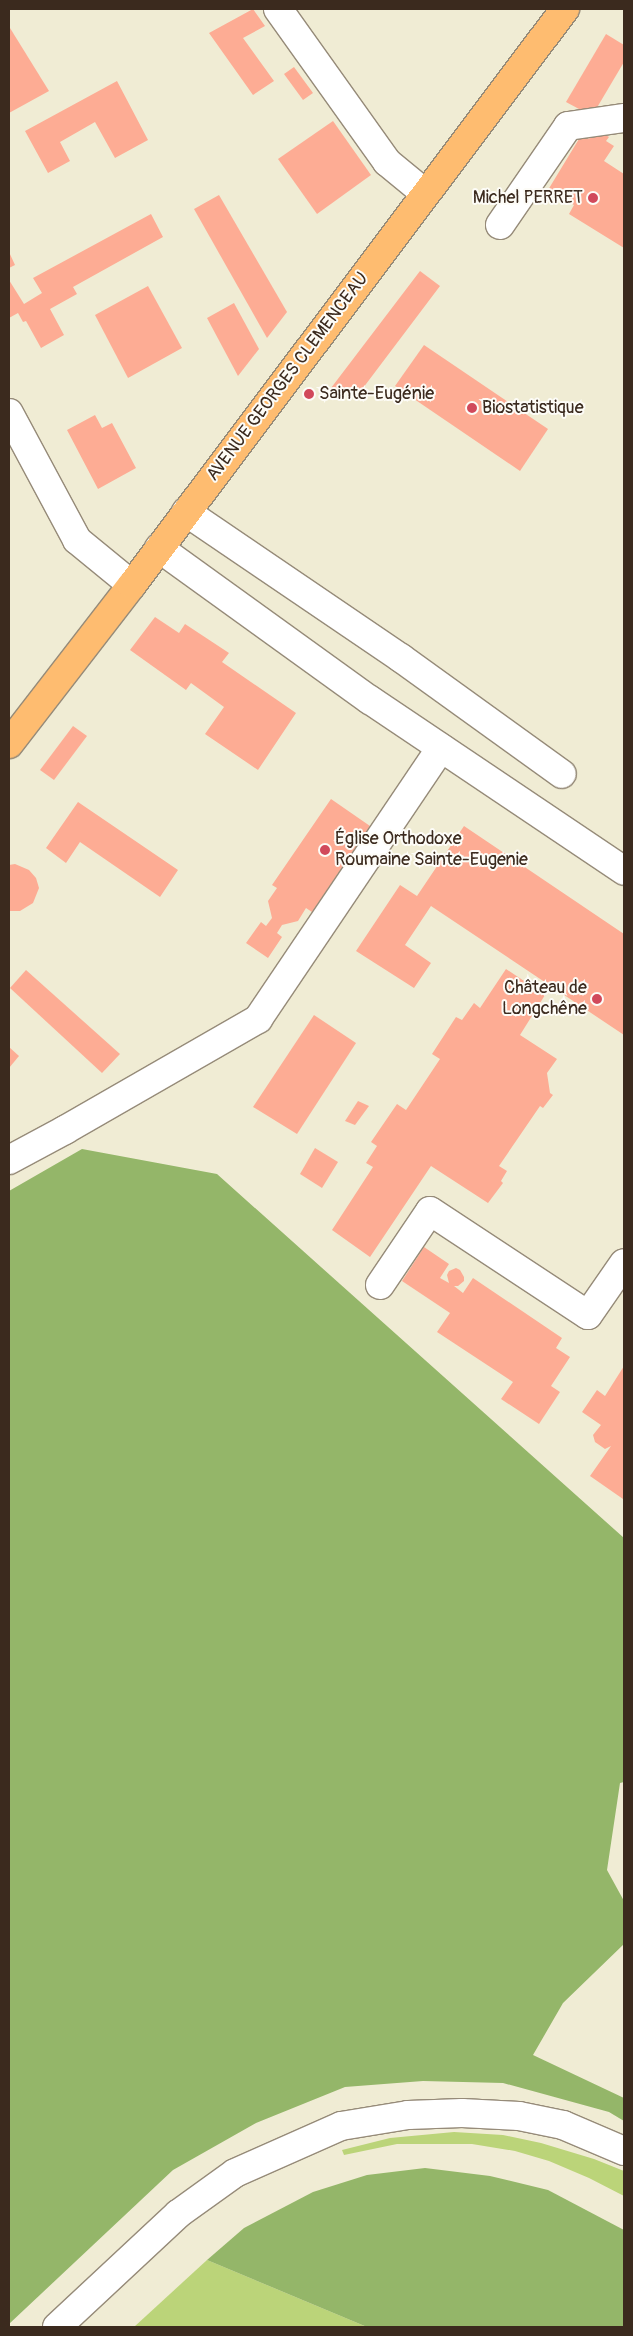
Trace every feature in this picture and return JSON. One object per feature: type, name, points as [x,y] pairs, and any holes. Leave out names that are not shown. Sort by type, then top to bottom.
[{"type":"main road","name":"AVENUE GEORGES CLEMENCEAU","points":[[9,744],[132,584],[565,9]]},
{"type":"street","points":[[278,9],[387,162],[426,194]]},
{"type":"street","points":[[500,225],[568,126],[624,118]]},
{"type":"street","points":[[9,413],[77,540],[132,584]]},
{"type":"street","points":[[186,512],[401,658],[562,774]]},
{"type":"street","points":[[159,548],[370,700],[624,871]]},
{"type":"street","points":[[9,1160],[258,1019],[441,748]]},
{"type":"street","points":[[380,1285],[430,1211],[588,1315],[624,1263]]},
{"type":"street","points":[[57,2327],[178,2214],[235,2173],[341,2126],[408,2114],[462,2113],[519,2116],[563,2125],[624,2151]]},
{"type":"green space","points":[[82,1149],[217,1174],[624,1538],[624,1782],[620,1783],[607,1870],[624,1901],[624,1944],[563,2003],[533,2055],[624,2098],[624,2121],[609,2112],[503,2083],[423,2081],[345,2087],[256,2123],[173,2170],[9,2324],[9,1191]]},
{"type":"green space","points":[[454,2132],[503,2135],[541,2143],[594,2159],[624,2171],[624,2196],[589,2178],[549,2161],[515,2151],[472,2144],[397,2144],[344,2155],[342,2150],[390,2138]]},
{"type":"green space","points":[[425,2168],[490,2176],[548,2190],[624,2230],[624,2327],[367,2327],[207,2260],[244,2228],[313,2192],[367,2175]]},
{"type":"green space","points":[[207,2260],[367,2327],[134,2327]]},
{"type":"building","points":[[253,9],[265,26],[243,38],[274,81],[253,95],[209,33]]},
{"type":"building","points":[[9,29],[49,91],[9,113]]},
{"type":"building","points":[[606,34],[624,45],[624,62],[592,116],[566,102]]},
{"type":"building","points":[[294,67],[313,93],[303,100],[284,74]]},
{"type":"building","points":[[117,81],[148,140],[115,158],[95,122],[60,142],[70,161],[48,173],[25,131]]},
{"type":"building","points":[[333,121],[371,175],[317,214],[278,159]]},
{"type":"building","name":"Michel PERRET","points":[[595,129],[609,137],[606,141],[614,146],[604,161],[624,174],[624,248],[569,214],[574,205],[548,190],[582,134],[589,139]]},
{"type":"building","points":[[219,195],[287,312],[267,338],[194,209]]},
{"type":"building","points":[[151,214],[163,237],[73,287],[77,294],[50,309],[64,335],[41,348],[26,321],[23,322],[18,313],[9,318],[9,280],[24,304],[42,293],[33,278]]},
{"type":"building","points":[[9,252],[15,265],[9,268]]},
{"type":"building","points":[[420,271],[440,286],[357,396],[346,387],[340,395],[331,388]]},
{"type":"building","points":[[148,286],[182,348],[128,378],[95,315]]},
{"type":"building","points":[[234,303],[259,349],[238,376],[207,318]]},
{"type":"building","name":"Biostatistique","points":[[424,345],[548,429],[520,471],[395,386]]},
{"type":"building","points":[[95,415],[102,428],[112,423],[136,468],[98,489],[67,430]]},
{"type":"building","points":[[155,617],[179,633],[185,624],[229,653],[222,662],[296,713],[258,770],[205,734],[224,707],[191,683],[186,690],[130,650]]},
{"type":"building","points":[[73,726],[87,736],[54,780],[40,770]]},
{"type":"building","name":"Église Orthodoxe Roumaine Sainte-Eugenie","points":[[331,799],[370,826],[312,912],[306,908],[298,921],[282,925],[277,933],[282,937],[268,958],[246,943],[261,922],[266,926],[272,918],[268,901],[277,888],[272,885]]},
{"type":"building","points":[[78,802],[178,870],[160,897],[80,842],[66,863],[46,848]]},
{"type":"building","points":[[464,826],[624,934],[624,1035],[431,906],[405,945],[431,963],[414,988],[356,951],[400,885],[417,896]]},
{"type":"building","points":[[15,864],[29,870],[36,878],[39,888],[33,903],[20,911],[9,911],[9,865]]},
{"type":"building","points":[[506,969],[545,995],[520,1035],[557,1059],[547,1073],[550,1093],[553,1095],[543,1108],[540,1106],[499,1166],[507,1171],[501,1181],[503,1183],[488,1203],[431,1166],[370,1257],[332,1230],[373,1167],[366,1163],[377,1146],[371,1142],[397,1104],[406,1110],[440,1059],[432,1054],[456,1017],[462,1020],[474,1003],[480,1008]]},
{"type":"building","points":[[26,970],[120,1054],[102,1073],[10,988]]},
{"type":"building","points":[[314,1015],[356,1043],[297,1134],[253,1107]]},
{"type":"building","points":[[9,1047],[19,1056],[9,1068]]},
{"type":"building","points":[[358,1101],[369,1106],[355,1125],[345,1121]]},
{"type":"building","points":[[315,1148],[338,1162],[322,1188],[300,1174]]},
{"type":"building","points":[[424,1247],[449,1264],[440,1278],[449,1283],[447,1275],[449,1271],[456,1268],[460,1270],[464,1281],[458,1286],[454,1286],[463,1293],[473,1278],[562,1338],[556,1348],[570,1357],[551,1386],[560,1392],[539,1424],[501,1399],[513,1382],[437,1332],[450,1313],[402,1281]]},
{"type":"building","points":[[624,1366],[623,1499],[590,1476],[611,1446],[605,1449],[595,1442],[593,1435],[601,1425],[582,1412],[597,1390],[605,1396]]},
{"type":"place","name":"Michel PERRET","points":[[593,198]]},
{"type":"place","name":"Sainte-Eugénie","points":[[309,394]]},
{"type":"place","name":"Biostatistique","points":[[472,408]]},
{"type":"place","name":"Église Orthodoxe Roumaine Sainte-Eugenie","points":[[325,850]]},
{"type":"place","name":"Château de Longchêne","points":[[597,999]]}]
